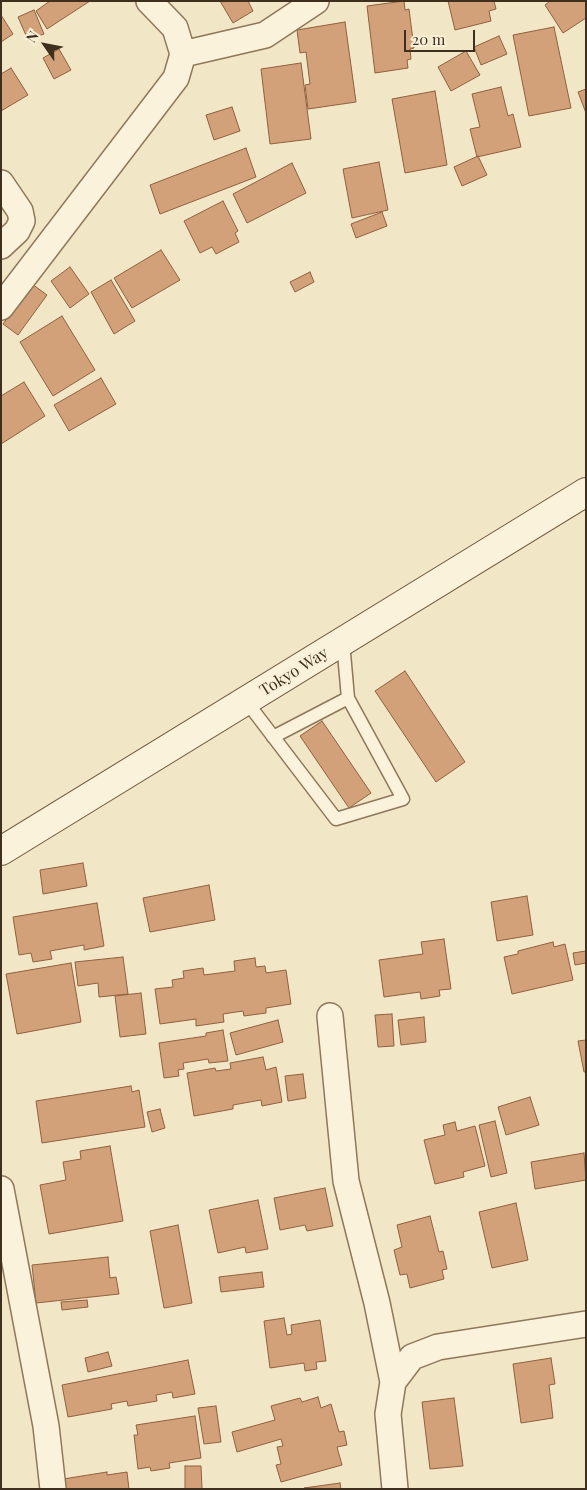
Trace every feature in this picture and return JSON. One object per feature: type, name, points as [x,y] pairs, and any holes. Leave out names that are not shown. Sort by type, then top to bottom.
[{"type":"main road","name":"Tokyo Way","points":[[1,851],[586,492]]},
{"type":"street","points":[[1,307],[176,78],[183,54],[175,28],[149,1]]},
{"type":"street","points":[[183,54],[265,35],[316,1]]},
{"type":"street","points":[[1,183],[20,212],[22,221],[16,231],[1,246]]},
{"type":"street","points":[[330,1016],[346,1181],[378,1303],[393,1382],[388,1414],[395,1489]]},
{"type":"street","points":[[1,1189],[46,1426],[54,1489]]},
{"type":"street","points":[[393,1382],[412,1357],[438,1347],[586,1324]]},
{"type":"lane","points":[[246,701],[336,819],[403,799],[348,698],[343,642]]},
{"type":"lane","points":[[273,737],[348,698]]},
{"type":"building","points":[[50,1],[90,1],[47,29],[36,11]]},
{"type":"building","points":[[220,1],[248,1],[253,11],[233,23]]},
{"type":"building","points":[[404,1],[405,10],[409,9],[414,48],[410,49],[411,59],[407,60],[408,68],[375,73],[367,6]]},
{"type":"building","points":[[448,1],[494,1],[496,9],[489,11],[491,21],[455,30]]},
{"type":"building","points":[[550,1],[586,1],[586,18],[563,33],[545,5]]},
{"type":"building","points":[[34,10],[44,34],[28,40],[18,17]]},
{"type":"building","points":[[1,15],[13,34],[1,42]]},
{"type":"building","points":[[345,22],[356,102],[308,109],[305,85],[310,84],[306,52],[300,53],[297,30]]},
{"type":"building","points":[[554,27],[571,108],[529,116],[513,35]]},
{"type":"building","points":[[499,36],[507,54],[481,65],[474,47]]},
{"type":"building","points":[[59,49],[71,70],[54,79],[43,58]]},
{"type":"building","points":[[466,51],[480,75],[451,91],[438,67]]},
{"type":"building","points":[[301,63],[311,139],[270,144],[261,69]]},
{"type":"building","points":[[11,68],[28,95],[1,111],[1,74]]},
{"type":"building","points":[[501,87],[508,116],[513,114],[521,147],[477,157],[470,129],[480,127],[472,94]]},
{"type":"building","points":[[586,89],[586,113],[578,92]]},
{"type":"building","points":[[435,91],[447,165],[405,173],[392,99]]},
{"type":"building","points":[[232,107],[240,131],[214,140],[206,115]]},
{"type":"building","points":[[246,148],[256,177],[160,214],[150,185]]},
{"type":"building","points":[[478,156],[487,175],[462,186],[454,167]]},
{"type":"building","points":[[379,162],[388,210],[352,218],[343,169]]},
{"type":"building","points":[[292,163],[306,193],[247,223],[233,194]]},
{"type":"building","points":[[223,201],[238,231],[235,233],[239,242],[216,254],[212,247],[200,253],[184,221]]},
{"type":"building","points":[[382,212],[387,226],[356,238],[351,224]]},
{"type":"building","points":[[161,250],[180,280],[132,308],[114,278]]},
{"type":"building","points":[[70,267],[89,294],[70,308],[51,281]]},
{"type":"building","points":[[310,272],[314,282],[295,292],[290,282]]},
{"type":"building","points":[[111,280],[135,321],[114,334],[91,292]]},
{"type":"building","points":[[32,284],[47,295],[18,335],[3,324]]},
{"type":"building","points":[[62,316],[95,370],[53,396],[20,342]]},
{"type":"building","points":[[101,378],[116,404],[69,431],[54,405]]},
{"type":"building","points":[[24,382],[45,416],[1,444],[1,396]]},
{"type":"building","points":[[405,671],[465,762],[436,782],[375,691]]},
{"type":"building","points":[[322,721],[371,793],[349,808],[300,736]]},
{"type":"building","points":[[83,863],[87,886],[43,894],[40,870]]},
{"type":"building","points":[[209,885],[215,920],[150,932],[143,898]]},
{"type":"building","points":[[527,896],[533,935],[497,941],[491,902]]},
{"type":"building","points":[[97,903],[104,946],[84,950],[84,945],[50,951],[52,959],[33,962],[31,953],[19,955],[13,917]]},
{"type":"building","points":[[444,939],[451,989],[439,990],[440,996],[421,999],[420,992],[384,997],[379,960],[423,954],[421,942]]},
{"type":"building","points":[[553,942],[554,947],[565,944],[573,980],[512,994],[504,957],[518,954],[518,951]]},
{"type":"building","points":[[586,951],[586,963],[575,965],[573,953]]},
{"type":"building","points":[[123,957],[128,994],[99,997],[98,983],[78,986],[75,962]]},
{"type":"building","points":[[255,958],[256,967],[265,966],[266,973],[286,970],[291,1004],[266,1008],[266,1013],[244,1016],[243,1011],[223,1014],[224,1022],[196,1026],[196,1019],[160,1024],[155,989],[173,987],[172,980],[184,978],[183,971],[203,968],[204,975],[235,971],[234,961]]},
{"type":"building","points":[[71,963],[81,1022],[17,1034],[6,974]]},
{"type":"building","points":[[141,993],[146,1034],[120,1037],[115,996]]},
{"type":"building","points":[[392,1014],[394,1046],[378,1047],[375,1015]]},
{"type":"building","points":[[424,1017],[426,1042],[401,1045],[398,1020]]},
{"type":"building","points":[[278,1020],[283,1042],[236,1055],[230,1033]]},
{"type":"building","points":[[223,1030],[228,1061],[209,1063],[208,1059],[183,1063],[184,1069],[178,1070],[179,1076],[164,1078],[159,1043],[206,1036],[206,1033]]},
{"type":"building","points":[[586,1040],[586,1072],[584,1072],[578,1041]]},
{"type":"building","points":[[263,1057],[266,1070],[276,1067],[282,1102],[262,1106],[261,1100],[233,1105],[233,1109],[194,1116],[187,1073],[215,1068],[216,1071],[231,1069],[230,1063]]},
{"type":"building","points":[[303,1074],[306,1098],[288,1101],[285,1076]]},
{"type":"building","points":[[131,1086],[132,1092],[139,1090],[145,1127],[42,1143],[36,1101]]},
{"type":"building","points":[[530,1097],[539,1125],[506,1135],[498,1107]]},
{"type":"building","points":[[160,1109],[165,1128],[152,1132],[147,1112]]},
{"type":"building","points":[[495,1121],[507,1173],[491,1177],[479,1125]]},
{"type":"building","points":[[455,1122],[457,1131],[475,1126],[485,1166],[463,1172],[464,1177],[435,1184],[424,1140],[445,1135],[443,1125]]},
{"type":"building","points":[[110,1146],[123,1221],[49,1234],[40,1185],[66,1180],[63,1162],[81,1159],[80,1151]]},
{"type":"building","points":[[584,1153],[586,1180],[535,1189],[531,1162]]},
{"type":"building","points":[[325,1188],[333,1226],[307,1231],[305,1225],[280,1230],[274,1198]]},
{"type":"building","points":[[258,1200],[268,1249],[246,1253],[245,1247],[218,1253],[209,1210]]},
{"type":"building","points":[[516,1203],[528,1260],[492,1268],[479,1212]]},
{"type":"building","points":[[430,1216],[439,1252],[443,1251],[447,1269],[442,1270],[444,1279],[410,1288],[407,1274],[400,1275],[394,1250],[402,1247],[397,1225]]},
{"type":"building","points":[[178,1225],[192,1303],[164,1308],[150,1231]]},
{"type":"building","points":[[108,1257],[110,1278],[116,1277],[119,1294],[36,1303],[32,1265]]},
{"type":"building","points":[[262,1272],[264,1287],[221,1292],[219,1277]]},
{"type":"building","points":[[87,1300],[88,1307],[62,1310],[61,1302]]},
{"type":"building","points":[[284,1318],[287,1335],[292,1334],[291,1325],[320,1320],[326,1361],[316,1362],[317,1369],[305,1371],[304,1363],[270,1368],[264,1321]]},
{"type":"building","points":[[108,1352],[112,1366],[88,1372],[85,1358]]},
{"type":"building","points":[[551,1358],[555,1384],[549,1385],[553,1418],[521,1423],[513,1364]]},
{"type":"building","points":[[188,1360],[195,1394],[173,1398],[172,1392],[156,1395],[157,1401],[128,1406],[127,1401],[111,1404],[112,1409],[68,1417],[62,1385]]},
{"type":"building","points":[[318,1397],[321,1408],[331,1404],[339,1432],[344,1431],[347,1445],[337,1447],[342,1465],[281,1482],[276,1465],[281,1464],[277,1447],[283,1446],[281,1439],[237,1452],[232,1432],[275,1420],[271,1406],[300,1398],[302,1402]]},
{"type":"building","points":[[454,1398],[463,1466],[430,1469],[422,1402]]},
{"type":"building","points":[[216,1406],[221,1442],[204,1444],[198,1408]]},
{"type":"building","points":[[195,1416],[201,1458],[169,1463],[170,1468],[151,1471],[150,1467],[138,1469],[134,1435],[138,1435],[136,1425]]},
{"type":"building","points":[[185,1466],[201,1466],[202,1489],[185,1489]]},
{"type":"building","points":[[107,1472],[107,1475],[127,1472],[129,1489],[59,1489],[57,1480]]},
{"type":"building","points":[[340,1483],[341,1489],[304,1488]]}]
